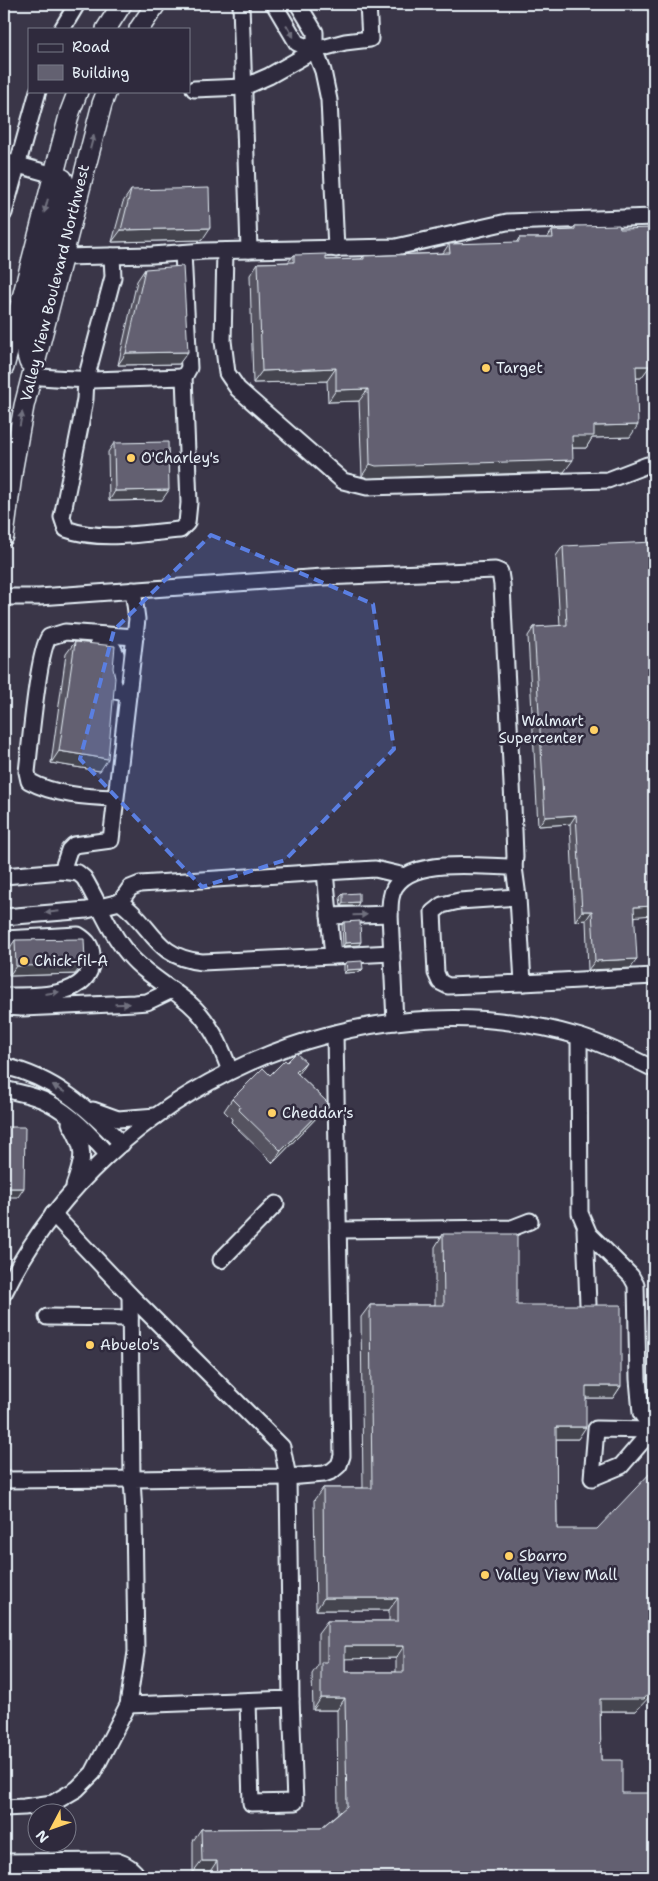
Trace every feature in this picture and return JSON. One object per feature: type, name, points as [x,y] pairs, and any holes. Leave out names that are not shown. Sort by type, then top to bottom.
[{"type":"main road","points":[[107,28],[122,4]]},
{"type":"main road","points":[[140,28],[156,4]]},
{"type":"main road","name":"Valley View Boulevard Northwest","points":[[4,368],[70,112],[78,92]]},
{"type":"main road","name":"Valley View Boulevard Northwest","points":[[4,536],[13,467],[32,373],[107,92]]},
{"type":"main road","points":[[32,373],[27,355],[27,336],[66,187],[63,179],[54,175]]},
{"type":"street","points":[[63,28],[77,4]]},
{"type":"street","points":[[241,4],[249,250]]},
{"type":"street","points":[[274,4],[297,43],[315,50]]},
{"type":"street","points":[[298,4],[315,32],[315,50],[323,71],[329,100],[336,249]]},
{"type":"street","points":[[194,89],[244,86],[270,76],[315,50],[345,42],[370,39],[368,4]]},
{"type":"street","points":[[4,213],[10,162],[38,92]]},
{"type":"street","points":[[10,162],[54,175]]},
{"type":"street","points":[[62,257],[396,247],[507,222],[654,217]]},
{"type":"street","points":[[225,251],[222,341],[227,373],[238,389],[343,481],[367,487],[608,480],[647,465],[654,465]]},
{"type":"street","points":[[112,256],[113,277],[86,380],[82,414],[62,517],[66,529],[80,534],[110,535],[180,530],[187,523],[189,503],[184,377],[189,368],[184,253]]},
{"type":"street","points":[[32,373],[86,380],[184,377]]},
{"type":"street","points":[[4,597],[39,597],[333,577],[495,570],[500,572],[512,749],[514,867],[518,897],[523,983]]},
{"type":"street","points":[[62,871],[68,850],[74,845],[111,840],[137,619],[133,590]]},
{"type":"street","points":[[116,798],[41,788],[29,781],[27,772],[44,645],[49,637],[65,632],[135,636]]},
{"type":"street","points":[[44,645],[56,642],[86,642],[103,644],[113,648],[116,654],[113,681],[116,692],[128,694]]},
{"type":"street","points":[[395,1022],[390,914],[392,894],[397,885],[405,876],[414,871],[438,867],[463,865],[514,867]]},
{"type":"street","points":[[4,917],[100,908],[120,902],[130,888],[140,884],[375,869],[405,876]]},
{"type":"street","points":[[4,876],[62,871],[78,873],[84,878],[113,933],[127,953],[138,965],[190,1004],[204,1019],[217,1038],[230,1071]]},
{"type":"street","points":[[325,872],[332,956]]},
{"type":"street","points":[[518,897],[459,901],[442,905],[433,912],[436,973],[440,982],[448,986],[654,976]]},
{"type":"street","points":[[120,902],[130,909],[158,942],[174,955],[186,960],[202,962],[392,953]]},
{"type":"street","points":[[329,916],[390,914]]},
{"type":"street","points":[[4,939],[78,935],[85,939],[92,947],[92,962],[87,976],[76,988],[34,995],[4,996]]},
{"type":"street","points":[[4,1007],[22,1008],[147,1002],[172,990]]},
{"type":"street","points":[[4,1293],[18,1265],[53,1214],[108,1155],[157,1116],[189,1094],[230,1071],[290,1046],[335,1033],[395,1022],[456,1019],[536,1026],[600,1043],[654,1069]]},
{"type":"street","points":[[4,1480],[288,1477],[324,1474],[332,1471],[339,1464],[342,1456],[335,1033]]},
{"type":"street","points":[[579,1037],[580,1213],[585,1229],[588,1304]]},
{"type":"street","points":[[4,1066],[35,1077],[60,1089],[99,1113],[118,1119],[157,1116]]},
{"type":"street","points":[[4,1090],[49,1102],[81,1126],[108,1155]]},
{"type":"street","points":[[84,1105],[122,1144]]},
{"type":"street","points":[[56,1107],[81,1140],[80,1171],[73,1192]]},
{"type":"street","points":[[221,1260],[276,1204]]},
{"type":"street","points":[[53,1214],[130,1295],[282,1448],[288,1477],[291,1699],[295,1802],[251,1803],[248,1701]]},
{"type":"street","points":[[338,1230],[512,1228],[530,1221]]},
{"type":"street","points":[[585,1229],[631,1276],[636,1285],[638,1379],[641,1413],[653,1430]]},
{"type":"street","points":[[4,1808],[53,1803],[77,1789],[93,1773],[128,1705],[136,1652],[130,1295]]},
{"type":"street","points":[[47,1317],[130,1318]]},
{"type":"street","points":[[128,1705],[291,1699]]},
{"type":"street","points":[[4,1862],[117,1861],[127,1864],[138,1877]]},
{"type":"highlighted area","points":[[211,535],[373,604],[394,749],[285,860],[202,887],[80,759],[114,630]]},
{"type":"building","points":[[209,188],[210,228],[121,230],[131,190]]},
{"type":"building","points":[[619,225],[620,229],[654,228],[654,357],[650,366],[636,366],[638,425],[594,426],[594,436],[572,436],[573,460],[376,466],[370,464],[368,389],[336,390],[336,368],[262,371],[258,263],[294,262],[294,255],[326,254],[326,260],[364,259],[364,256],[450,253],[449,244],[519,242],[519,238],[553,238],[552,231],[575,230],[575,226]]},
{"type":"building","points":[[183,266],[188,352],[126,353],[145,269]]},
{"type":"building","points":[[168,442],[169,490],[115,491],[114,443]]},
{"type":"building","name":"Walmart Supercenter","points":[[654,542],[654,906],[634,907],[637,959],[595,961],[592,911],[582,911],[576,815],[545,817],[534,627],[567,625],[563,546]]},
{"type":"building","points":[[75,642],[115,646],[113,668],[115,678],[108,759],[59,751]]},
{"type":"building","points":[[359,893],[359,902],[343,903],[343,894]]},
{"type":"building","points":[[360,921],[361,942],[345,943],[344,922]]},
{"type":"building","points":[[84,939],[85,961],[82,965],[16,966],[15,940]]},
{"type":"building","points":[[362,961],[363,969],[347,970],[346,962]]},
{"type":"building","name":"Cheddar's","points":[[296,1053],[306,1062],[296,1072],[328,1103],[281,1151],[239,1110],[240,1107],[232,1099],[263,1068],[270,1075],[285,1060],[287,1062]]},
{"type":"building","points":[[4,1127],[25,1127],[24,1188],[4,1188]]},
{"type":"building","name":"Valley View Mall","points":[[443,1234],[517,1234],[517,1305],[621,1305],[621,1386],[586,1386],[586,1427],[556,1427],[557,1529],[597,1529],[654,1469],[654,1688],[644,1699],[600,1699],[601,1760],[622,1760],[622,1793],[654,1793],[654,1877],[218,1877],[217,1861],[202,1861],[201,1829],[321,1828],[347,1806],[345,1698],[321,1698],[321,1662],[327,1662],[327,1621],[398,1621],[398,1598],[324,1598],[323,1488],[372,1488],[370,1305],[444,1305]],"holes":[[[345,1646],[404,1646],[404,1672],[345,1672]]]},
{"type":"place","name":"Target","points":[[486,368]]},
{"type":"place","name":"O'Charley's","points":[[131,458]]},
{"type":"place","name":"Walmart Supercenter","points":[[594,730]]},
{"type":"place","name":"Chick-fil-A","points":[[24,961]]},
{"type":"place","name":"Cheddar's","points":[[272,1113]]},
{"type":"place","name":"Abuelo's","points":[[90,1345]]},
{"type":"place","name":"Sbarro","points":[[509,1556]]},
{"type":"place","name":"Valley View Mall","points":[[485,1575]]}]
